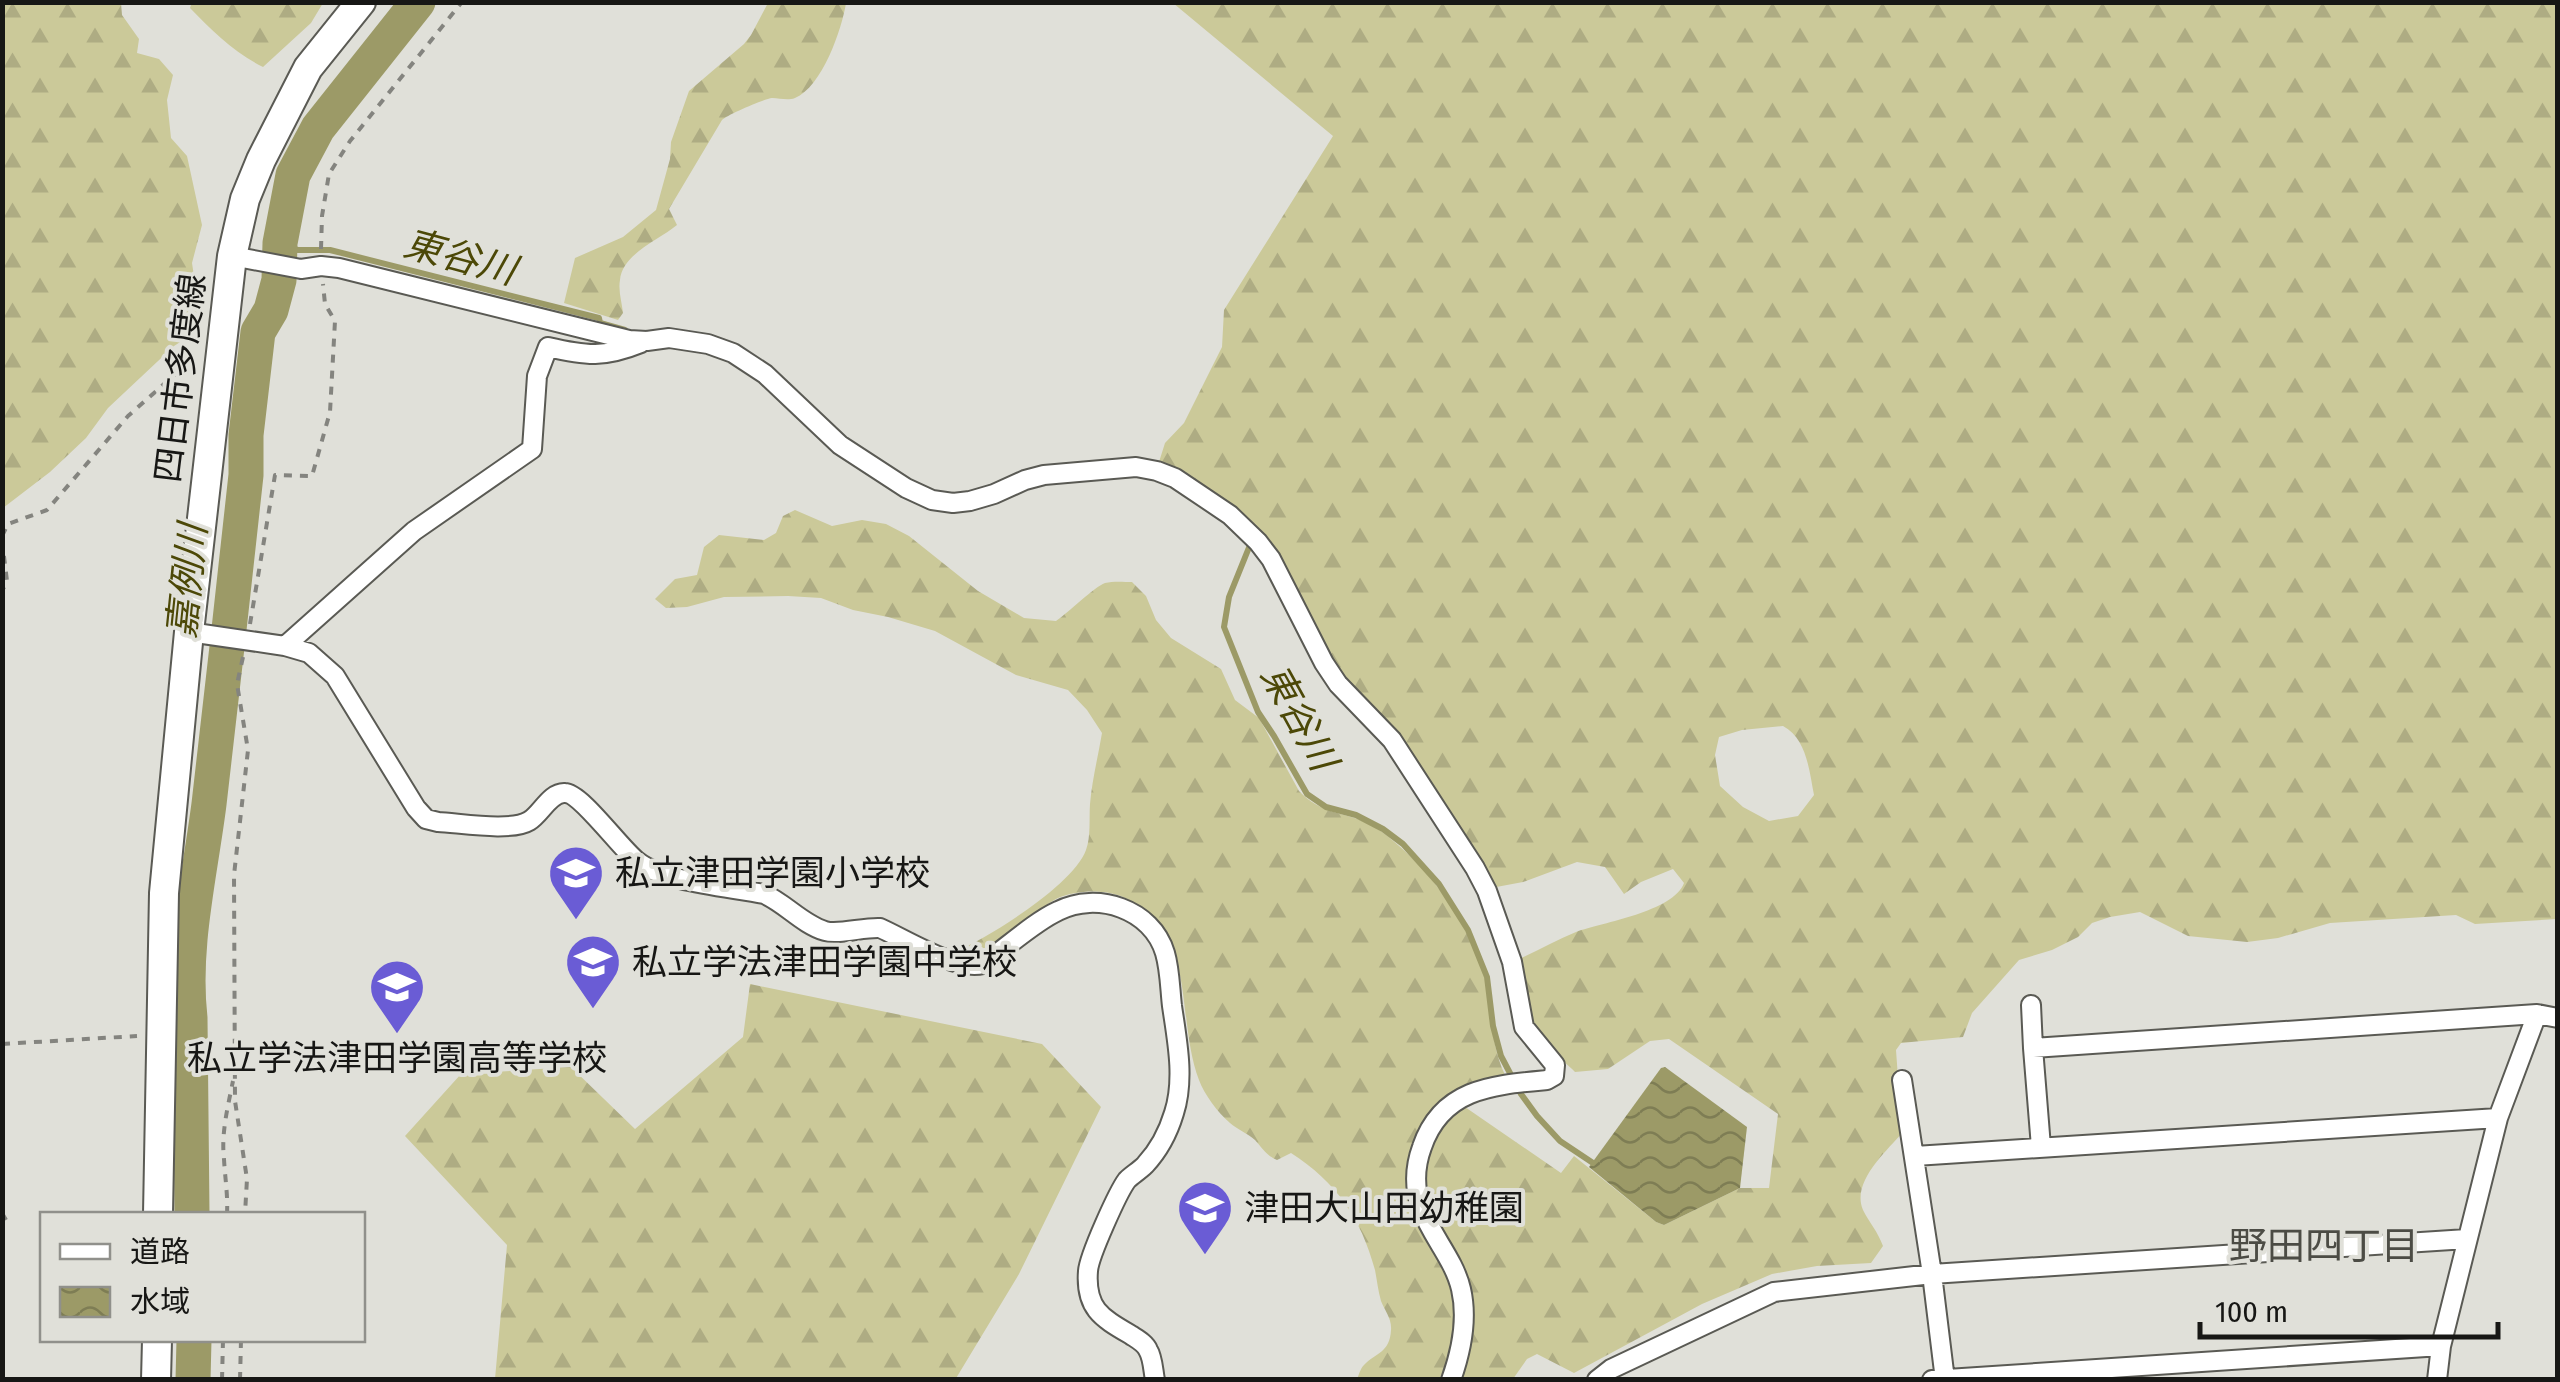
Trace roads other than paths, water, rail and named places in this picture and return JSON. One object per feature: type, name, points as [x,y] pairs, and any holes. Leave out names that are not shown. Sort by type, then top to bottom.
[{"type":"main road","name":"四日市多度線","points":[[158,1212],[164,893],[197,633],[219,372],[246,259],[245,199],[308,68],[361,2]]},
{"type":"main road","points":[[156,1342],[156,1380]]},
{"type":"street","points":[[246,259],[301,269],[340,268],[629,340],[669,338],[734,353],[765,374],[840,445],[906,488],[932,500],[970,500],[1044,475],[1136,467],[1175,478],[1230,515],[1271,560],[1324,663],[1338,684],[1392,740],[1487,891],[1512,962],[1524,1027],[1555,1065],[1554,1076],[1547,1080],[1498,1085],[1452,1102],[1438,1114],[1417,1160],[1421,1208],[1454,1267],[1462,1290],[1461,1342],[1451,1380]]},
{"type":"street","points":[[285,646],[414,531],[532,449],[537,376],[548,347],[599,356],[616,354],[647,341]]},
{"type":"street","points":[[197,633],[309,653],[335,676],[416,808],[426,818],[438,822],[514,826],[532,819],[551,799],[567,792],[582,802],[638,862],[656,873],[764,894],[827,932],[880,928],[957,964],[983,964],[1057,911],[1072,906],[1110,904],[1124,908],[1144,922],[1165,954],[1180,1058],[1176,1109],[1162,1144],[1126,1182],[1090,1258],[1087,1276],[1091,1301],[1102,1319],[1134,1337],[1149,1351],[1155,1380]]},
{"type":"street","points":[[2031,1004],[2041,1148]]},
{"type":"street","points":[[2033,1048],[2537,1014],[2558,1018]]},
{"type":"street","points":[[2437,1380],[2441,1346],[2498,1118],[2537,1014]]},
{"type":"street","points":[[1902,1080],[1932,1274],[1941,1379],[2441,1346]]},
{"type":"street","points":[[1915,1156],[2498,1118]]},
{"type":"street","points":[[1597,1380],[1611,1369],[1774,1292],[1932,1274],[2466,1239]]},
{"type":"water","points":[[1665,1067],[1747,1127],[1740,1188],[1664,1225],[1589,1167]]},
{"type":"waterway","name":"嘉例川","points":[[192,1212],[190,938],[228,640],[258,332],[271,310],[279,280],[280,243],[293,175],[318,128],[418,2]]},
{"type":"waterway","name":"東谷川","points":[[280,243],[298,250],[330,250],[599,318],[600,323],[625,330]]},
{"type":"waterway","name":"東谷川","points":[[1250,545],[1229,597],[1224,627],[1258,712],[1307,794],[1326,807],[1356,815],[1383,829],[1403,844],[1439,884],[1468,930],[1487,977],[1501,1056],[1521,1094],[1560,1141],[1593,1163]]},
{"type":"waterway","name":"嘉例川","points":[[193,1380],[194,1342]]},
{"type":"place","name":"私立津田学園小学校","points":[[576,922]]},
{"type":"place","name":"私立学法津田学園中学校","points":[[593,1011]]},
{"type":"place","name":"私立学法津田学園高等学校","points":[[397,1036]]},
{"type":"place","name":"津田大山田幼稚園","points":[[1205,1257]]},
{"type":"district","name":"野田四丁目","points":[[2324,1246]]}]
